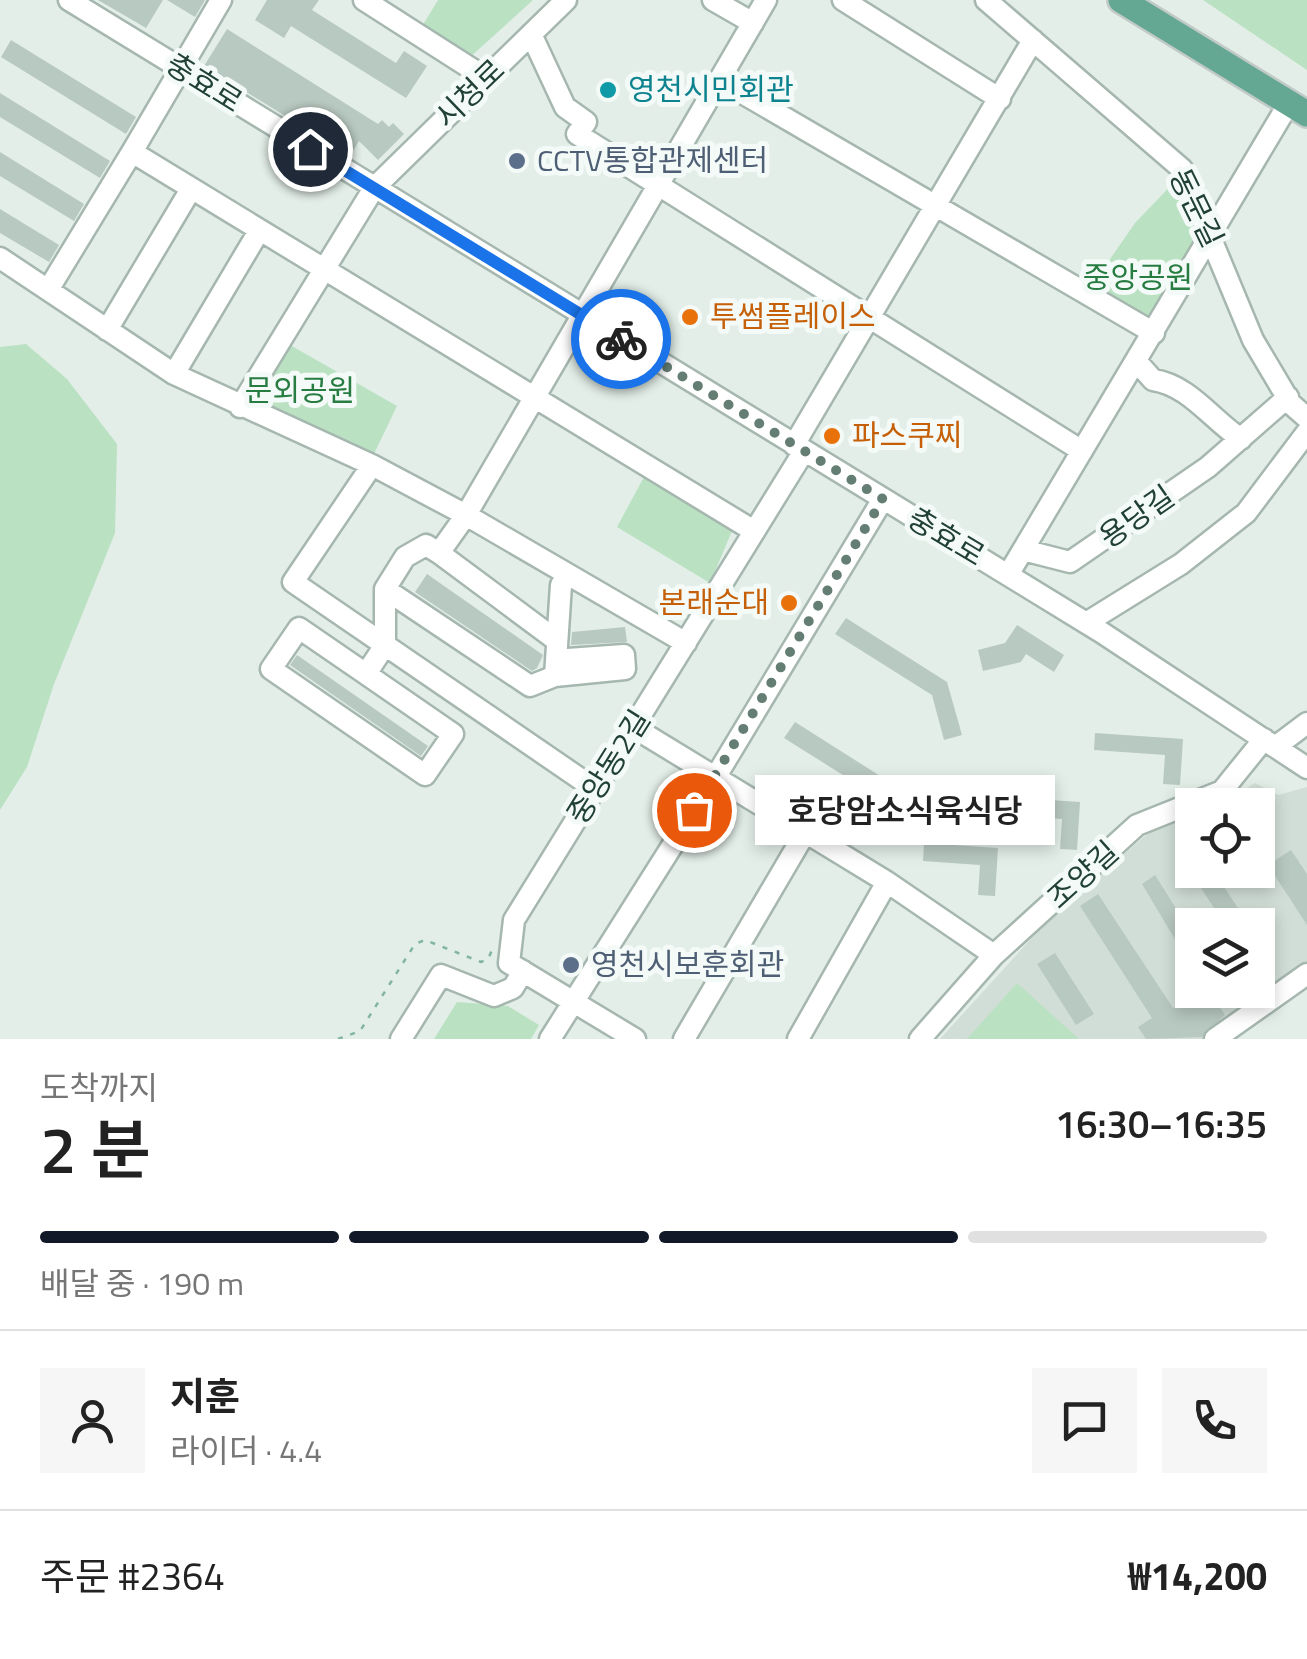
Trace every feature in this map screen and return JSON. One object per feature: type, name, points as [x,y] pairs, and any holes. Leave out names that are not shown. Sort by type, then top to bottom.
[{"type":"main road","points":[[1121,0],[1298,109]]},
{"type":"street","name":"충효로","points":[[69,0],[1086,623],[1307,768]]},
{"type":"street","points":[[48,290],[222,0]]},
{"type":"street","points":[[364,0],[486,78]]},
{"type":"street","name":"시청로","points":[[240,407],[374,188],[566,0]]},
{"type":"street","points":[[713,0],[753,22]]},
{"type":"street","points":[[439,552],[466,515],[766,0]]},
{"type":"street","points":[[843,0],[1000,99]]},
{"type":"street","name":"동문길","points":[[986,0],[1182,169],[1254,340],[1288,397],[1307,418]]},
{"type":"street","points":[[532,34],[565,107],[586,122],[577,134],[656,188],[1082,452]]},
{"type":"street","name":"중앙동2길","points":[[523,971],[509,962],[514,920],[754,531],[869,319],[1033,40]]},
{"type":"street","points":[[720,80],[1154,333]]},
{"type":"street","points":[[1008,575],[1212,238],[1298,109]]},
{"type":"street","points":[[132,152],[323,272],[754,531]]},
{"type":"street","points":[[108,330],[191,189]]},
{"type":"street","points":[[174,374],[259,232]]},
{"type":"street","points":[[0,258],[174,374],[372,465],[686,643]]},
{"type":"street","points":[[1137,362],[1154,380],[1165,382],[1201,404],[1240,438]]},
{"type":"street","name":"용당길","points":[[1023,550],[1070,562],[1208,467],[1288,397]]},
{"type":"street","points":[[1086,623],[1181,564],[1246,514],[1307,432]]},
{"type":"street","points":[[372,465],[293,582],[595,789]]},
{"type":"street","points":[[550,1039],[715,778],[883,499]]},
{"type":"street","points":[[366,674],[385,645],[385,589],[405,557],[426,546],[556,640]]},
{"type":"street","points":[[385,589],[530,686],[561,668],[556,640],[561,585],[569,575]]},
{"type":"street","points":[[299,628],[366,674],[453,734],[425,775],[272,669],[299,628]]},
{"type":"street","name":"조양길","points":[[920,1039],[994,955],[1138,825],[1222,791],[1269,743],[1307,722]]},
{"type":"street","points":[[634,727],[886,882],[994,955]]},
{"type":"street","points":[[684,1039],[805,833]]},
{"type":"street","points":[[798,1039],[886,882]]},
{"type":"street","points":[[401,1039],[440,975],[494,996],[513,988],[523,971],[636,1039]]},
{"type":"street","points":[[1215,1039],[1307,974]]},
{"type":"shaded area","points":[[1307,787],[1307,969],[1275,991],[1275,908],[1175,908],[1175,1008],[1251,1008],[1206,1039],[940,1039],[1049,919],[1152,830],[1175,822],[1175,888],[1275,888],[1275,793]]},
{"type":"green space","points":[[438,0],[533,0],[468,59],[421,28]]},
{"type":"green space","points":[[1203,0],[1307,0],[1307,70]]},
{"type":"green space","name":"중앙공원","points":[[1182,174],[1206,227],[1149,325],[1088,291],[1135,223]]},
{"type":"green space","points":[[26,344],[67,379],[117,444],[115,533],[54,684],[27,767],[0,810],[0,347]]},
{"type":"green space","name":"문외공원","points":[[290,345],[397,406],[370,462],[248,406]]},
{"type":"green space","points":[[644,477],[732,531],[710,583],[617,527]]},
{"type":"green space","points":[[1017,983],[1079,1039],[967,1039]]},
{"type":"green space","points":[[457,1002],[508,1006],[539,1025],[531,1039],[434,1039]]},
{"type":"building","points":[[98,0],[163,0],[146,28]]},
{"type":"building","points":[[167,0],[205,0],[195,17]]},
{"type":"building","points":[[267,0],[319,0],[312,10],[396,63],[404,51],[427,66],[406,98],[291,26],[284,38],[255,20]]},
{"type":"building","points":[[227,29],[378,124],[382,120],[389,127],[393,123],[404,134],[378,160],[359,141],[350,156],[204,66]]},
{"type":"building","points":[[11,40],[136,117],[126,134],[1,57]]},
{"type":"building","points":[[0,93],[110,161],[100,178],[0,117]]},
{"type":"building","points":[[0,152],[84,204],[74,221],[0,176]]},
{"type":"building","points":[[0,209],[59,245],[49,262],[0,233]]},
{"type":"building","points":[[427,574],[543,655],[537,668],[532,671],[415,592]]},
{"type":"building","points":[[846,618],[947,682],[962,735],[944,740],[932,695],[835,634]]},
{"type":"building","points":[[1017,625],[1064,655],[1054,672],[1026,654],[1021,662],[983,671],[978,650],[1005,643]]},
{"type":"building","points":[[625,627],[627,642],[571,645],[572,632]]},
{"type":"building","points":[[297,655],[428,746],[421,756],[290,665]]},
{"type":"building","points":[[795,722],[896,786],[911,839],[893,844],[881,799],[784,738]]},
{"type":"building","points":[[1095,733],[1183,739],[1180,785],[1163,784],[1165,755],[1094,750]]},
{"type":"building","points":[[1006,797],[1080,802],[1077,850],[1060,849],[1062,819],[1005,815]]},
{"type":"building","points":[[924,843],[998,848],[995,896],[978,895],[980,865],[923,861]]},
{"type":"building","points":[[1291,850],[1307,874],[1307,925],[1275,876],[1275,860]]},
{"type":"building","points":[[1155,875],[1176,908],[1175,939],[1142,884]]},
{"type":"building","points":[[1201,888],[1225,888],[1238,908],[1214,908]]},
{"type":"building","points":[[1098,894],[1173,1008],[1221,1008],[1225,1015],[1202,1037],[1146,1039],[1138,1027],[1152,1018],[1080,906]]},
{"type":"building","points":[[1055,953],[1094,1014],[1076,1025],[1037,964]]},
{"type":"way so far","points":[[621,339],[883,499],[694,810]]},
{"type":"place","name":"영천시민회관","points":[[608,90]]},
{"type":"place","name":"CCTV통합관제센터","points":[[517,161]]},
{"type":"place","name":"투썸플레이스","points":[[690,317]]},
{"type":"place","name":"파스쿠찌","points":[[832,436]]},
{"type":"place","name":"본래순대","points":[[789,603]]},
{"type":"place","name":"호당암소식육식당","points":[[694,810]]},
{"type":"place","name":"영천시보훈회관","points":[[571,965]]},
{"type":"route","points":[[310,149],[621,339]]}]
